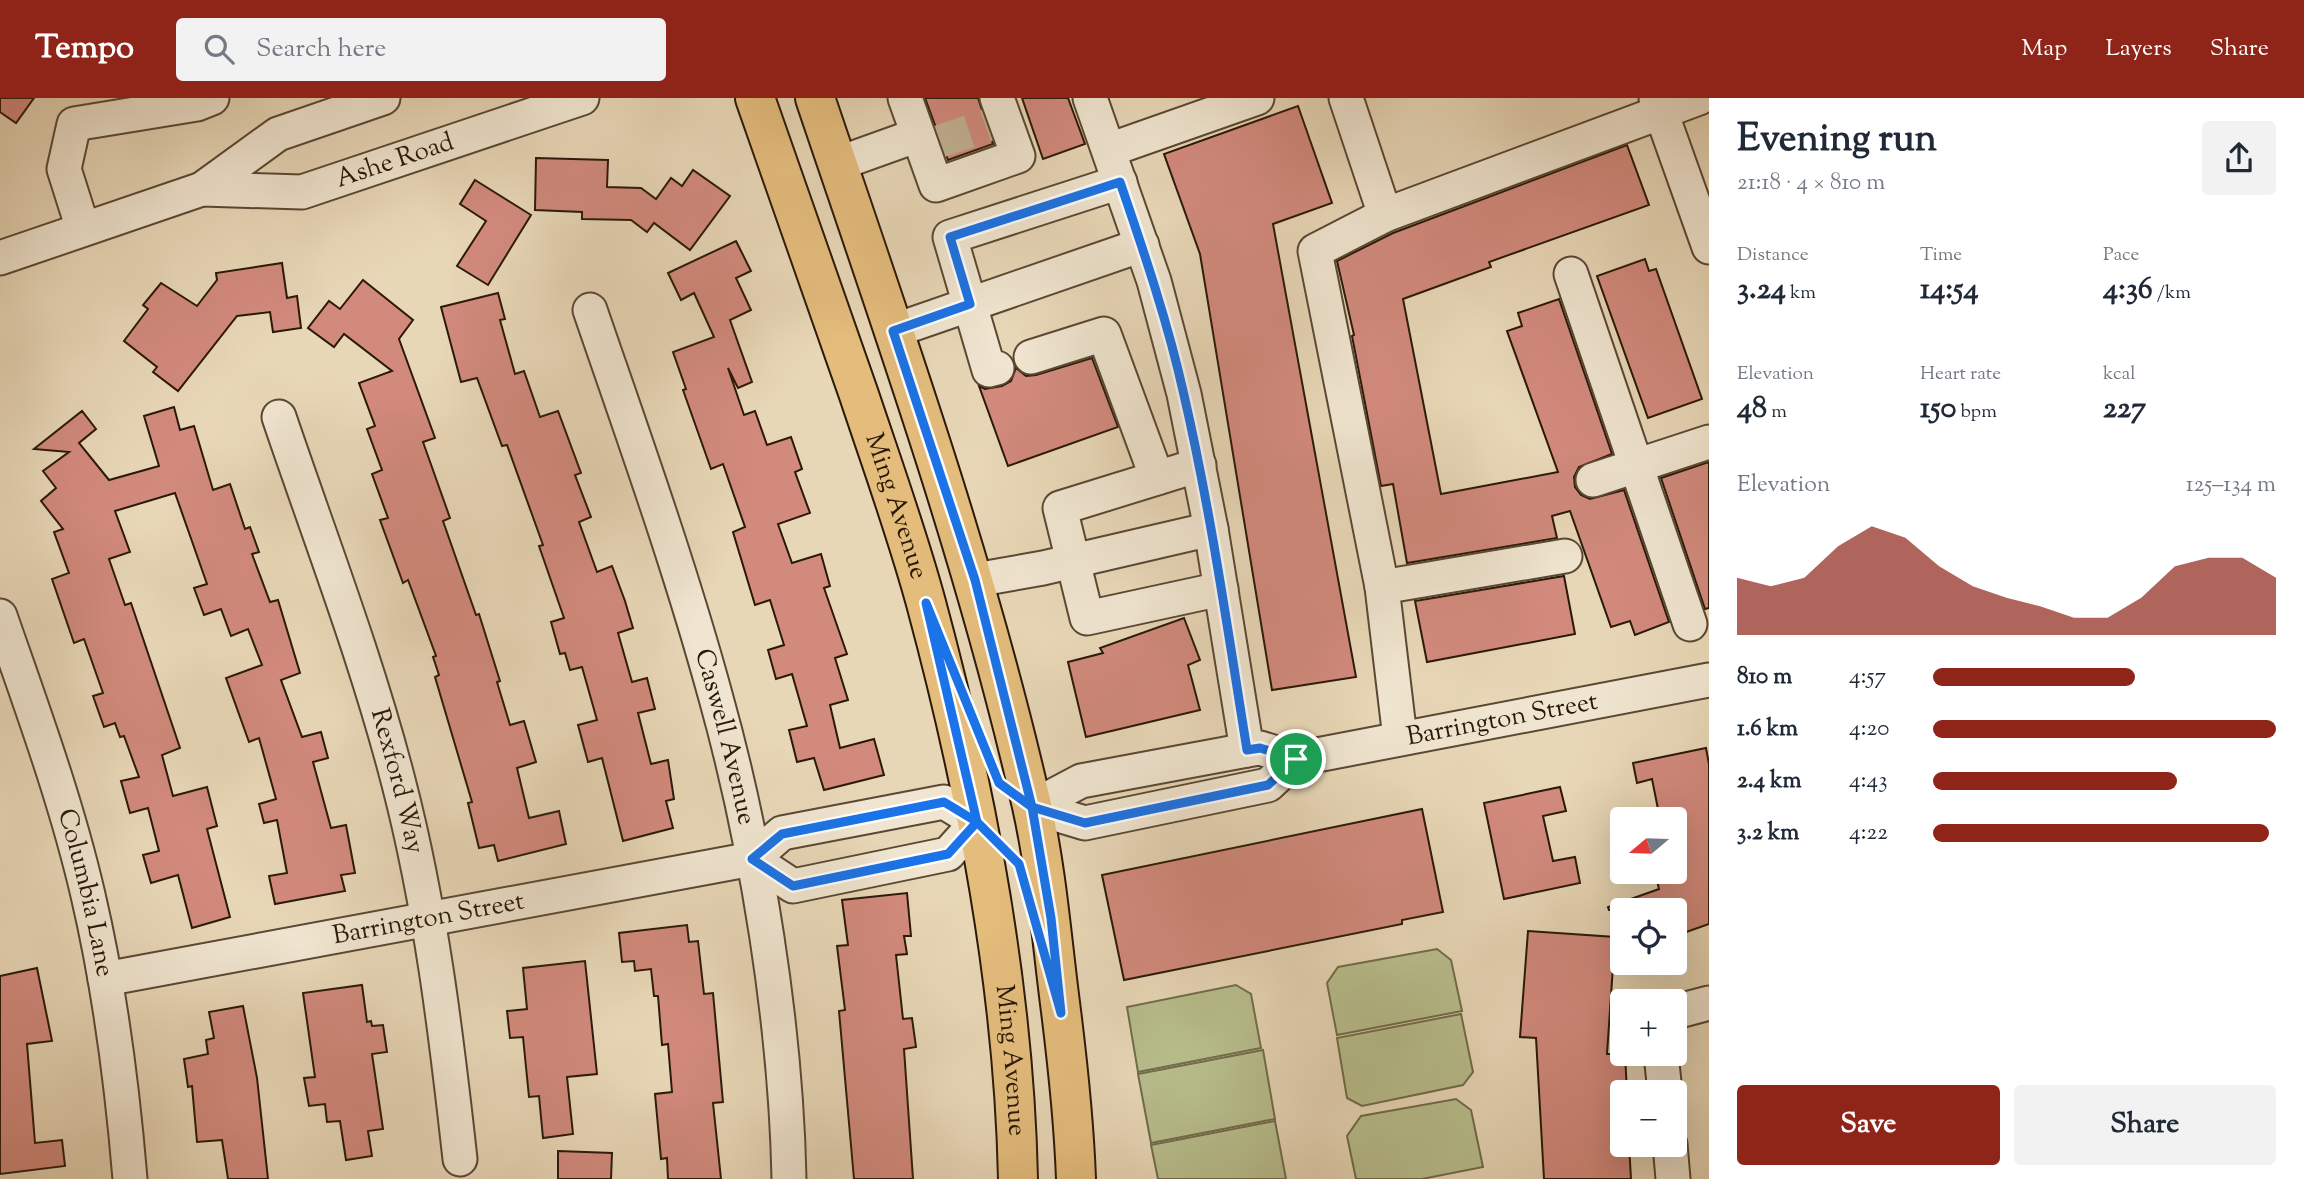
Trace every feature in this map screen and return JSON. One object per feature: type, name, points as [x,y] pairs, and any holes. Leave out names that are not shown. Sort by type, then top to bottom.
[{"type":"main road","name":"Ming Avenue","points":[[755,98],[900,516],[926,603],[977,822],[997,946],[1018,1179]]},
{"type":"main road","name":"Ming Avenue","points":[[814,98],[975,580],[1032,807],[1051,918],[1076,1179]]},
{"type":"main road","points":[[926,603],[999,783],[1032,807]]},
{"type":"main road","points":[[977,822],[1019,864],[1061,1013]]},
{"type":"street","points":[[83,229],[64,169],[74,124],[197,104],[212,98]]},
{"type":"street","name":"Ashe Road","points":[[0,258],[202,189],[278,134],[383,98]]},
{"type":"street","name":"Ashe Road","points":[[202,189],[302,192],[582,98]]},
{"type":"street","points":[[905,98],[926,142],[936,185],[1018,156],[997,114]]},
{"type":"street","points":[[1090,98],[1142,245],[1184,394],[1212,528],[1247,750]]},
{"type":"street","points":[[1346,98],[1385,215]]},
{"type":"street","points":[[1400,738],[1382,587],[1315,251],[1385,215],[1658,105],[1699,98]]},
{"type":"street","points":[[1109,149],[1250,99]]},
{"type":"street","points":[[1658,105],[1709,247]]},
{"type":"street","points":[[837,164],[926,142]]},
{"type":"street","points":[[997,368],[989,370],[950,237],[1120,182]]},
{"type":"street","points":[[893,331],[1142,245]]},
{"type":"street","points":[[1571,274],[1690,624]]},
{"type":"street","name":"Caswell Avenue","points":[[590,310],[687,596],[717,700],[752,859],[771,983],[789,1179]]},
{"type":"street","points":[[1031,357],[1104,334],[1157,478]]},
{"type":"street","name":"Rexford Way","points":[[279,417],[370,682],[399,783],[429,919],[446,1024],[460,1159]]},
{"type":"street","points":[[1593,480],[1709,442]]},
{"type":"street","points":[[1199,466],[1060,508],[1087,618],[1221,589]]},
{"type":"street","points":[[975,580],[1073,561],[1212,528]]},
{"type":"street","points":[[1382,587],[1565,556]]},
{"type":"street","name":"Columbia Lane","points":[[0,616],[12,689],[65,810],[106,979],[121,1076],[130,1179]]},
{"type":"street","name":"Barrington Street","points":[[1032,807],[1081,781],[1260,748],[1296,759],[1709,680]]},
{"type":"street","points":[[1032,807],[1085,823],[1268,785],[1296,759]]},
{"type":"street","name":"Barrington Street","points":[[106,979],[752,859],[782,834],[944,802],[977,822]]},
{"type":"street","points":[[752,859],[793,886],[948,854],[977,822]]},
{"type":"street","points":[[1687,1009],[1709,1003]]},
{"type":"street","points":[[1671,1157],[1674,1179]]},
{"type":"green space","points":[[1437,949],[1451,960],[1462,1011],[1337,1035],[1327,983],[1338,967]]},
{"type":"green space","points":[[1236,985],[1251,994],[1261,1048],[1138,1072],[1127,1007]]},
{"type":"green space","points":[[1461,1014],[1473,1072],[1463,1085],[1362,1106],[1347,1098],[1337,1038]]},
{"type":"green space","points":[[1263,1050],[1275,1119],[1151,1143],[1138,1074]]},
{"type":"green space","points":[[1456,1099],[1471,1110],[1483,1167],[1422,1179],[1356,1179],[1347,1136],[1361,1116]]},
{"type":"green space","points":[[1275,1121],[1286,1179],[1158,1179],[1151,1145]]},
{"type":"building","points":[[0,98],[34,98],[16,123],[0,112]]},
{"type":"building","points":[[925,98],[978,98],[993,144],[948,160]]},
{"type":"building","points":[[1022,98],[1068,98],[1085,144],[1043,159]]},
{"type":"building","points":[[1298,106],[1332,203],[1273,224],[1356,677],[1272,690],[1200,254],[1164,154]]},
{"type":"building","points":[[1627,145],[1649,205],[1489,262],[1491,267],[1403,299],[1441,494],[1558,472],[1507,331],[1522,326],[1518,313],[1559,299],[1612,454],[1579,467],[1574,477],[1575,487],[1581,495],[1590,499],[1624,490],[1669,622],[1635,635],[1630,621],[1611,627],[1570,511],[1552,516],[1557,538],[1407,563],[1393,484],[1381,486],[1352,336],[1354,335],[1337,261],[1393,233]]},
{"type":"building","points":[[536,158],[608,160],[607,187],[641,188],[656,199],[671,178],[682,186],[693,170],[730,196],[690,250],[654,223],[647,232],[631,220],[582,219],[582,212],[535,210]]},
{"type":"building","points":[[475,180],[531,215],[488,285],[457,266],[486,221],[460,204]]},
{"type":"building","points":[[736,241],[751,271],[736,278],[751,310],[730,320],[752,382],[738,388],[728,368],[744,415],[755,411],[767,445],[791,437],[802,469],[795,472],[810,513],[778,524],[792,563],[821,554],[830,586],[824,588],[847,654],[835,658],[848,700],[830,705],[840,748],[874,739],[884,775],[824,790],[814,758],[797,762],[789,730],[807,726],[792,674],[776,679],[768,650],[784,645],[770,600],[755,605],[733,532],[745,527],[723,464],[711,469],[683,390],[686,389],[673,352],[714,337],[694,293],[681,300],[668,273]]},
{"type":"building","points":[[1645,259],[1649,271],[1656,269],[1702,399],[1648,418],[1597,276]]},
{"type":"building","points":[[282,263],[287,298],[297,296],[301,328],[273,332],[270,312],[237,316],[178,391],[153,372],[157,367],[124,341],[148,309],[143,305],[161,283],[197,306],[217,280],[216,273]]},
{"type":"building","points":[[363,280],[413,320],[399,339],[435,438],[423,442],[450,518],[443,521],[476,615],[479,614],[500,681],[497,682],[510,725],[524,721],[536,762],[517,768],[529,818],[559,811],[566,844],[498,861],[494,845],[479,848],[468,803],[472,802],[435,677],[439,675],[433,657],[436,656],[408,580],[403,583],[380,520],[388,518],[372,474],[382,470],[367,429],[375,426],[359,383],[392,371],[344,334],[334,347],[308,328],[329,301],[340,309]]},
{"type":"building","points":[[498,293],[505,319],[500,320],[515,374],[524,371],[540,417],[558,411],[581,473],[575,475],[591,517],[579,522],[597,572],[612,566],[625,601],[633,628],[618,633],[632,682],[647,678],[655,709],[638,713],[651,764],[668,760],[674,799],[666,801],[673,828],[623,841],[602,758],[588,762],[578,725],[597,720],[582,667],[570,670],[565,653],[560,654],[551,622],[564,618],[539,546],[543,545],[507,445],[502,446],[477,378],[461,382],[441,307]]},
{"type":"building","points":[[1092,358],[1118,427],[1008,466],[979,386],[985,389],[1002,386],[1011,381],[1016,368],[1026,376],[1036,375]]},
{"type":"building","points":[[174,407],[180,430],[194,426],[213,490],[230,484],[245,529],[250,527],[259,552],[252,554],[270,602],[278,600],[300,673],[281,680],[302,737],[321,732],[328,758],[313,762],[331,828],[346,825],[355,873],[341,875],[345,891],[275,904],[269,876],[287,873],[277,820],[264,823],[259,804],[276,799],[259,738],[249,742],[226,678],[262,665],[248,629],[231,636],[221,609],[204,615],[194,588],[207,584],[175,493],[115,511],[130,552],[109,559],[125,605],[131,603],[180,748],[162,755],[173,796],[207,787],[217,826],[207,829],[230,917],[192,928],[178,875],[151,883],[143,855],[159,851],[148,808],[130,813],[121,781],[139,777],[124,736],[120,737],[115,723],[104,727],[93,696],[103,693],[84,639],[74,643],[52,579],[69,573],[54,532],[63,529],[41,501],[56,488],[43,471],[69,452],[34,449],[82,411],[96,429],[79,443],[109,480],[159,466],[144,416]]},
{"type":"building","points":[[1709,462],[1709,608],[1705,609],[1661,478]]},
{"type":"building","points":[[1564,576],[1575,634],[1427,662],[1415,601]]},
{"type":"building","points":[[1184,618],[1200,660],[1188,665],[1200,710],[1086,737],[1068,662],[1103,653],[1100,648]]},
{"type":"building","points":[[1706,748],[1709,764],[1709,924],[1687,932],[1687,898],[1634,898],[1659,889],[1658,884],[1687,884],[1687,807],[1658,807],[1652,779],[1637,783],[1633,763]]},
{"type":"building","points":[[1560,787],[1566,811],[1543,816],[1553,861],[1575,857],[1580,883],[1504,899],[1484,803]]},
{"type":"building","points":[[1422,809],[1443,912],[1402,920],[1402,924],[1124,980],[1102,875]]},
{"type":"building","points":[[907,893],[911,936],[904,936],[907,954],[896,955],[903,1019],[912,1018],[916,1047],[904,1049],[913,1179],[854,1179],[839,1011],[845,1010],[837,946],[848,945],[842,900]]},
{"type":"building","points":[[687,925],[689,942],[698,941],[704,994],[713,993],[723,1102],[713,1103],[721,1179],[668,1179],[667,1158],[661,1159],[655,1094],[672,1092],[668,1044],[662,1045],[658,996],[654,996],[651,969],[635,971],[634,961],[622,962],[619,933]]},
{"type":"building","points":[[1528,931],[1610,937],[1610,975],[1612,975],[1607,1054],[1610,1054],[1610,1066],[1626,1066],[1626,1080],[1610,1080],[1610,1157],[1630,1157],[1631,1179],[1544,1179],[1536,1038],[1520,1037]]},
{"type":"building","points":[[585,961],[597,1074],[567,1077],[573,1134],[543,1138],[539,1096],[529,1097],[523,1037],[510,1038],[507,1011],[527,1009],[523,968]]},
{"type":"building","points":[[37,968],[52,1041],[27,1044],[35,1143],[62,1140],[65,1166],[0,1174],[0,976]]},
{"type":"building","points":[[362,985],[367,1022],[371,1021],[372,1026],[383,1025],[387,1052],[372,1054],[383,1129],[368,1131],[372,1156],[346,1160],[340,1121],[327,1122],[325,1104],[309,1106],[304,1078],[315,1077],[303,993]]},
{"type":"building","points":[[243,1006],[257,1078],[268,1179],[228,1179],[222,1140],[197,1142],[192,1086],[188,1087],[184,1059],[208,1054],[206,1040],[214,1038],[209,1012]]},
{"type":"building","points":[[558,1151],[612,1153],[611,1179],[558,1179]]},
{"type":"tunnel","points":[[938,142],[988,125]]},
{"type":"route","points":[[1296,759],[1260,748],[1247,750],[1212,528],[1184,394],[1154,281],[1120,182],[950,237],[970,304],[893,331],[949,494],[975,580],[1032,807],[1051,918],[1061,1013],[1019,864],[977,822],[944,802],[782,834],[752,859],[793,886],[948,854],[977,822],[926,603],[999,783],[1032,807],[1085,823],[1268,785],[1296,759]]}]
